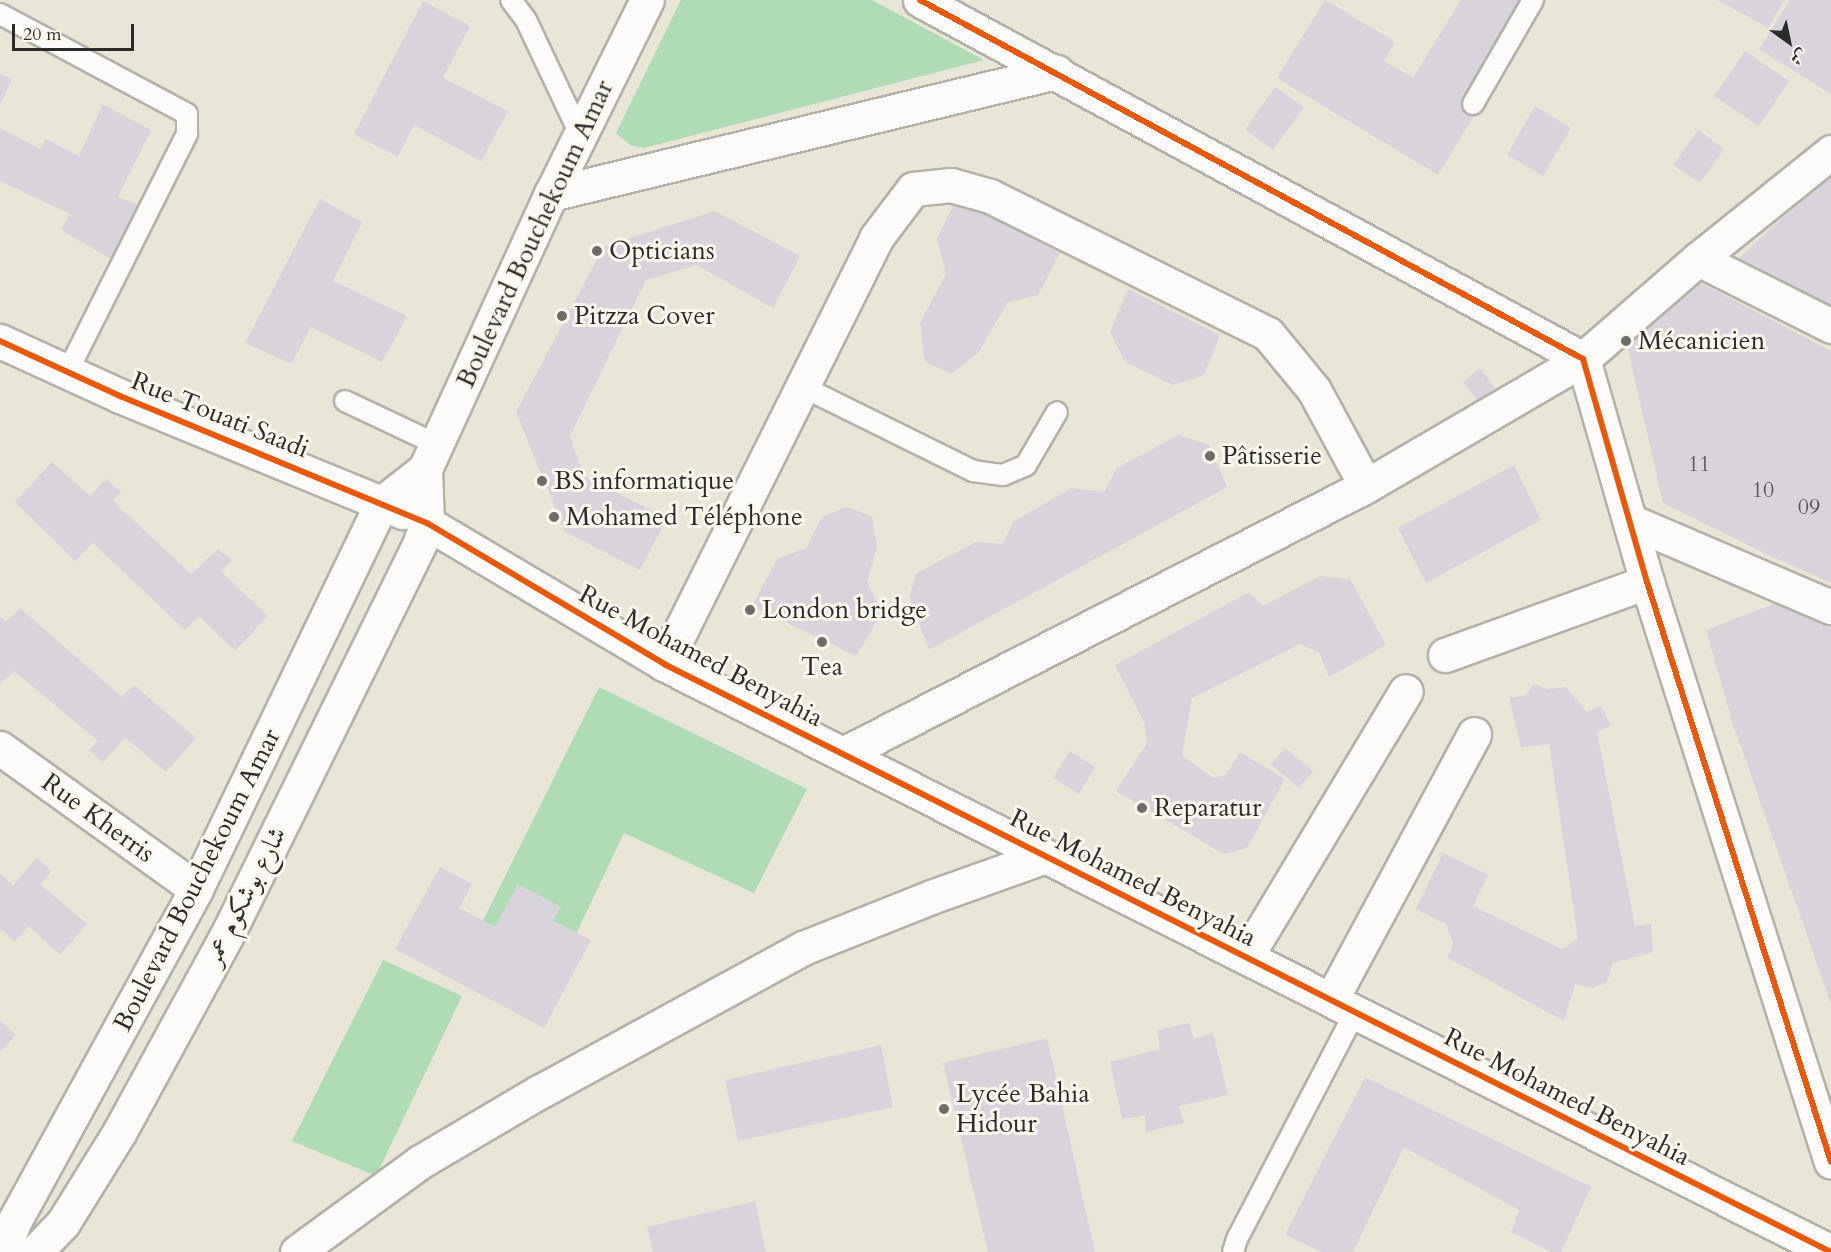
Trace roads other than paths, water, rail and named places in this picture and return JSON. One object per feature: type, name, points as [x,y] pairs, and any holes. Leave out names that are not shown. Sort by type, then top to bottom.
[{"type":"street","name":"Boulevard Bouchekoum Amar","points":[[431,457],[551,194],[647,0]]},
{"type":"street","points":[[920,0],[1583,359],[1647,582],[1831,1162]]},
{"type":"street","points":[[551,194],[1056,72]]},
{"type":"street","points":[[843,754],[1366,486],[1583,359],[1698,259],[1831,152]]},
{"type":"street","points":[[664,664],[876,238],[914,189],[951,185],[990,196],[1268,334],[1314,390],[1366,486]]},
{"type":"street","points":[[1698,259],[1831,326]]},
{"type":"street","name":"Rue Touati Saadi","points":[[0,341],[120,396],[427,523]]},
{"type":"street","points":[[382,503],[431,457]]},
{"type":"street","points":[[427,523],[431,457]]},
{"type":"street","name":"Boulevard Bouchekoum Amar","points":[[2,1252],[15,1220],[196,889],[337,602],[382,503]]},
{"type":"street","points":[[1630,521],[1831,607]]},
{"type":"street","name":"Rue Mohamed Benyahia","points":[[427,523],[664,664],[1831,1252]]},
{"type":"street","name":"شارع بوشكوم عمر","points":[[35,1252],[63,1223],[120,1131],[229,931],[420,542],[427,523]]},
{"type":"street","points":[[1445,655],[1647,582]]},
{"type":"street","points":[[1246,957],[1406,691]]},
{"type":"street","points":[[1343,1006],[1474,735]]},
{"type":"street","name":"Rue Kherris","points":[[0,748],[196,889]]},
{"type":"street","points":[[297,1252],[420,1161],[539,1092],[803,948],[931,897],[1046,856]]},
{"type":"lane","points":[[511,0],[526,20],[580,134]]},
{"type":"lane","points":[[1473,104],[1533,0]]},
{"type":"lane","points":[[0,14],[187,114],[188,134],[68,371]]},
{"type":"lane","points":[[801,386],[973,471],[1003,475],[1026,465],[1057,412]]},
{"type":"lane","points":[[345,401],[431,457]]},
{"type":"lane","points":[[1233,1252],[1343,1006]]},
{"type":"place","name":"Opticians","points":[[597,251]]},
{"type":"place","name":"Pitzza Cover","points":[[562,316]]},
{"type":"place","name":"Mécanicien","points":[[1626,341]]},
{"type":"place","name":"Pâtisserie","points":[[1210,456]]},
{"type":"place","name":"BS informatique","points":[[542,481]]},
{"type":"place","name":"Mohamed Téléphone","points":[[554,517]]},
{"type":"place","name":"London bridge","points":[[750,610]]},
{"type":"place","name":"Tea","points":[[822,642]]},
{"type":"place","name":"Reparatur","points":[[1142,808]]},
{"type":"place","name":"Lycée Bahia Hidour","points":[[944,1109]]}]
